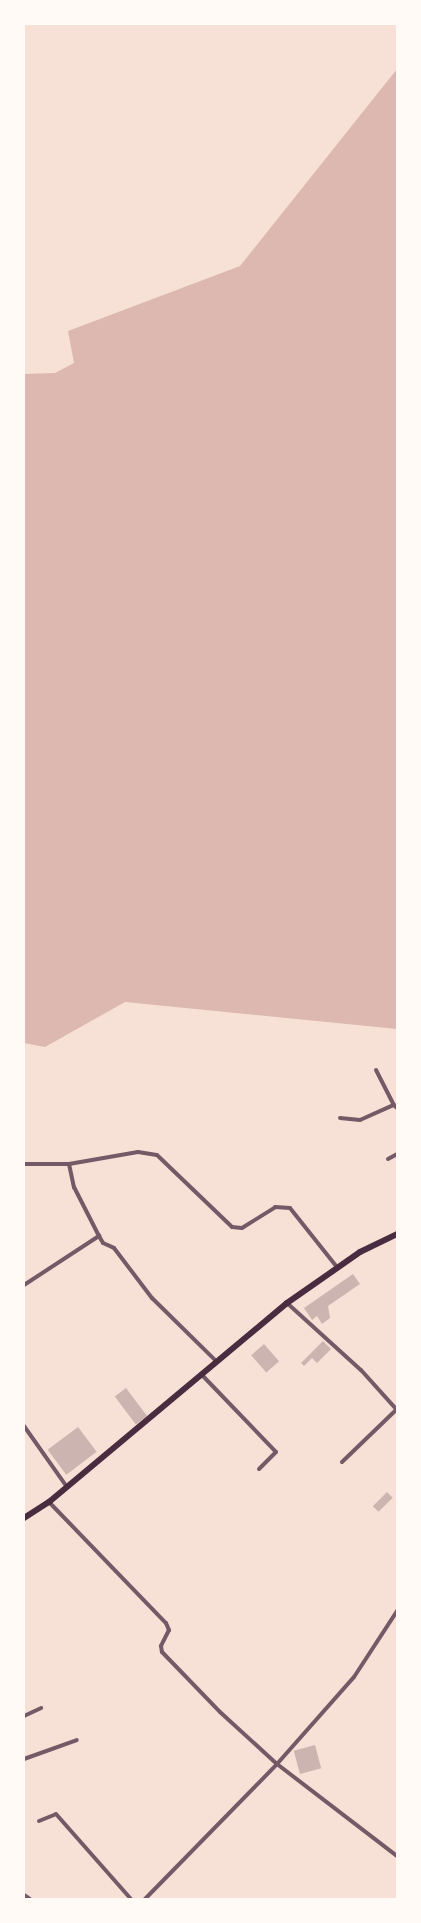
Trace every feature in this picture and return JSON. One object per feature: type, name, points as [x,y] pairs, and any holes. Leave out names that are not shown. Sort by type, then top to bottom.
[{"type":"main road","points":[[24,1518],[49,1502],[287,1303],[337,1267],[397,1234]]},
{"type":"street","points":[[340,1118],[360,1120],[396,1107],[376,1070]]},
{"type":"street","points":[[24,1164],[69,1164],[138,1152],[157,1155],[232,1227],[242,1228],[275,1207],[290,1208],[337,1267]]},
{"type":"street","points":[[388,1159],[397,1154]]},
{"type":"street","points":[[69,1164],[74,1187],[102,1243],[114,1248],[152,1298],[216,1361]]},
{"type":"street","points":[[24,1285],[98,1236]]},
{"type":"street","points":[[287,1303],[362,1370],[397,1410],[342,1462]]},
{"type":"street","points":[[201,1374],[276,1452],[259,1469]]},
{"type":"street","points":[[24,1426],[67,1487]]},
{"type":"street","points":[[49,1502],[166,1623],[169,1630],[161,1646],[162,1652],[277,1764],[397,1856]]},
{"type":"street","points":[[145,1899],[277,1764],[354,1676],[397,1613]]},
{"type":"street","points":[[24,1716],[41,1708]]},
{"type":"street","points":[[24,1759],[77,1740]]},
{"type":"street","points":[[39,1821],[56,1814],[130,1899]]},
{"type":"street","points":[[24,1895],[30,1899]]},
{"type":"shaded area","points":[[397,69],[397,1029],[125,1002],[45,1047],[24,1043],[24,374],[55,373],[74,363],[68,331],[240,266]]},
{"type":"building","points":[[353,1274],[360,1284],[328,1306],[330,1318],[322,1324],[317,1316],[312,1320],[304,1308]]},
{"type":"building","points":[[323,1341],[331,1349],[317,1363],[312,1358],[304,1366],[301,1363]]},
{"type":"building","points":[[264,1344],[279,1361],[266,1373],[251,1355]]},
{"type":"building","points":[[126,1388],[147,1416],[136,1424],[115,1396]]},
{"type":"building","points":[[78,1427],[97,1452],[66,1475],[48,1450]]},
{"type":"building","points":[[387,1492],[393,1498],[379,1512],[373,1506]]},
{"type":"building","points":[[315,1745],[321,1768],[300,1774],[294,1751]]}]
